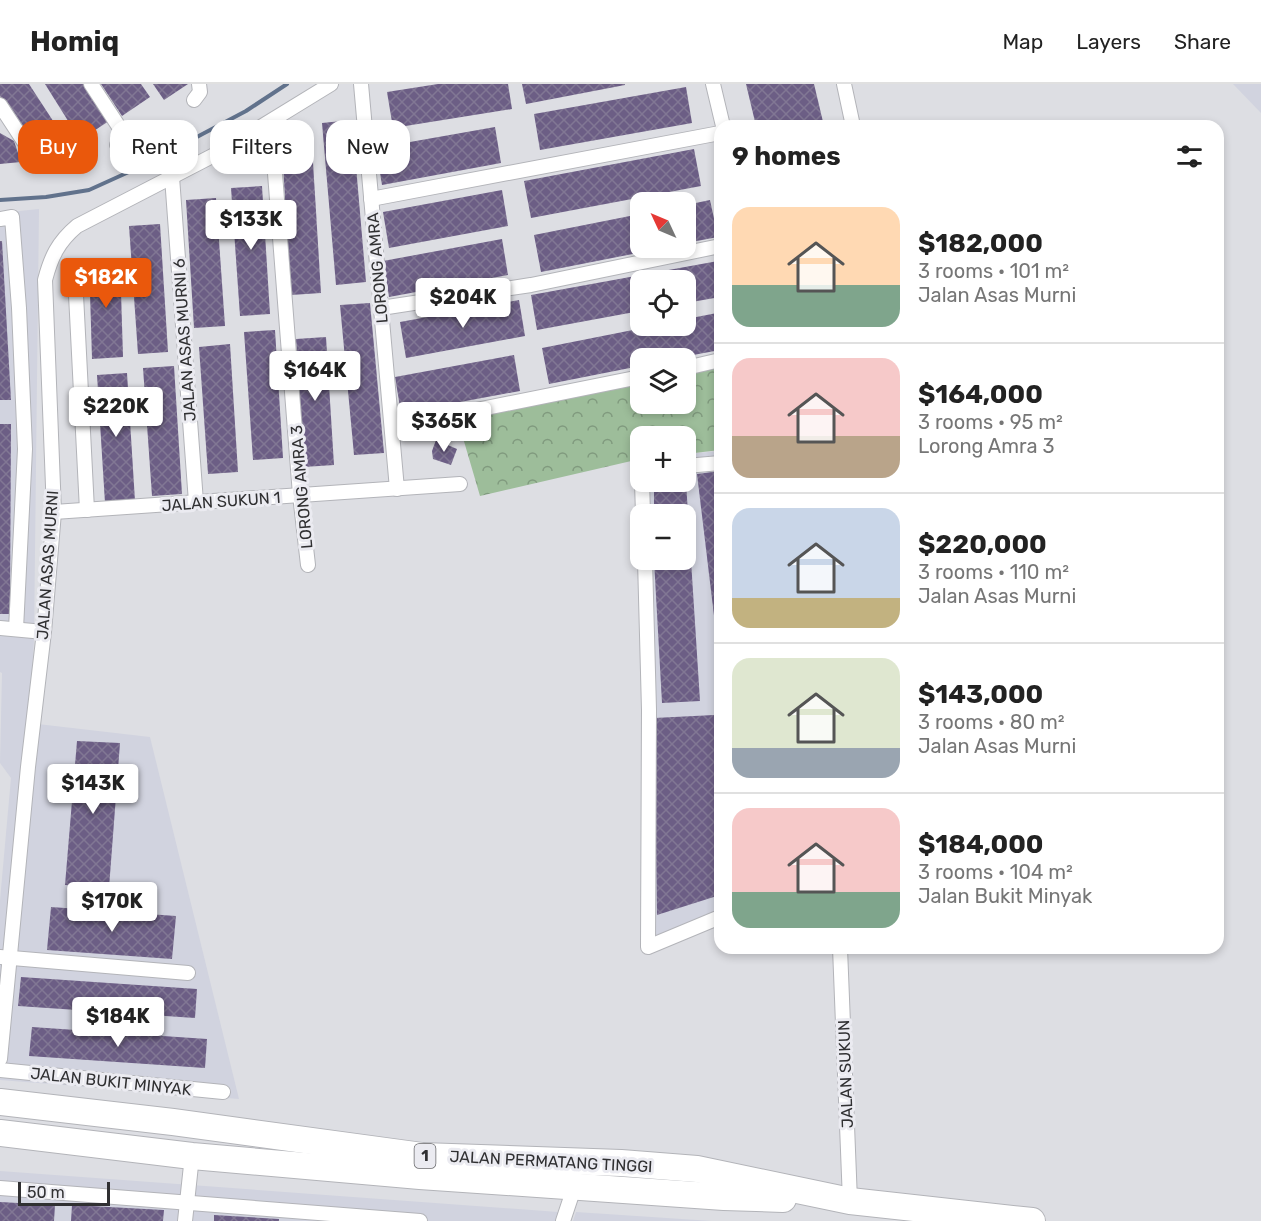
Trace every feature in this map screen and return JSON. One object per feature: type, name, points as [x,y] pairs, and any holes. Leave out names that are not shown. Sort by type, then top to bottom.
[{"type":"highway","name":"JALAN PERMATANG TINGGI","points":[[0,1102],[173,1122],[422,1156],[621,1163],[697,1169],[850,1201]]},
{"type":"highway","points":[[173,1122],[194,1143],[192,1156]]},
{"type":"highway","name":"JALAN PERMATANG TINGGI","points":[[0,1132],[192,1156],[574,1188],[724,1197],[850,1201],[1032,1221]]},
{"type":"highway","points":[[574,1188],[575,1182],[581,1176],[621,1163]]},
{"type":"street","points":[[91,84],[114,120]]},
{"type":"street","points":[[194,100],[200,92],[199,84]]},
{"type":"street","name":"JALAN ASAS MURNI","points":[[274,120],[332,84]]},
{"type":"street","name":"LORONG AMRA","points":[[361,84],[397,489]]},
{"type":"street","points":[[713,84],[722,120]]},
{"type":"street","points":[[844,84],[852,120]]},
{"type":"street","points":[[0,105],[6,123],[18,138]]},
{"type":"street","points":[[371,199],[714,134]]},
{"type":"street","name":"JALAN ASAS MURNI","points":[[0,1059],[5,958],[44,632],[54,512],[45,280],[54,250],[76,226],[210,156]]},
{"type":"street","name":"LORONG AMRA 3","points":[[275,174],[300,495],[308,565]]},
{"type":"street","name":"JALAN ASAS MURNI 6","points":[[172,177],[196,502]]},
{"type":"street","points":[[0,219],[12,217],[19,308],[25,449],[16,629]]},
{"type":"street","points":[[381,308],[531,285],[714,247]]},
{"type":"street","name":"JALAN ASAS MURNI","points":[[75,275],[87,510]]},
{"type":"street","points":[[696,366],[714,361]]},
{"type":"street","points":[[392,427],[630,379]]},
{"type":"street","points":[[696,465],[714,464]]},
{"type":"street","name":"JALAN SUKUN 1","points":[[54,512],[460,484]]},
{"type":"street","points":[[645,570],[649,710],[648,947],[714,920]]},
{"type":"street","points":[[0,628],[44,632]]},
{"type":"street","name":"JALAN SUKUN","points":[[840,954],[850,1201]]},
{"type":"street","points":[[5,958],[188,974]]},
{"type":"street","name":"JALAN BUKIT MINYAK","points":[[0,1070],[223,1092]]},
{"type":"street","points":[[185,1221],[192,1156]]},
{"type":"street","points":[[0,1188],[420,1221]]},
{"type":"street","points":[[563,1221],[574,1188]]},
{"type":"shaded area","points":[[1233,84],[1261,84],[1261,113]]},
{"type":"shaded area","points":[[39,209],[34,639],[29,723],[150,737],[239,1099],[0,1080],[0,900],[11,778],[0,763],[2,673],[0,672],[0,213]]},
{"type":"shaded area","points":[[714,452],[714,928],[643,953],[641,570],[696,570],[696,504],[640,504],[640,492],[696,492],[696,453]]},
{"type":"shaded area","points":[[0,1171],[558,1212],[555,1221],[0,1221]]},
{"type":"shaded area","points":[[576,1212],[712,1221],[573,1221]]},
{"type":"green space","points":[[714,362],[714,451],[696,453],[696,426],[630,426],[630,461],[480,496],[456,414],[630,379],[630,414],[696,414],[696,366]]},
{"type":"building","points":[[0,84],[29,84],[52,120],[18,120],[18,122],[0,96]]},
{"type":"building","points":[[45,84],[86,84],[109,121],[98,128],[98,120],[68,120]]},
{"type":"building","points":[[101,84],[141,84],[150,97],[122,116]]},
{"type":"building","points":[[153,84],[188,84],[164,100]]},
{"type":"building","points":[[438,84],[508,84],[512,109],[410,125],[410,120],[392,120],[387,92]]},
{"type":"building","points":[[522,84],[625,84],[625,85],[526,104]]},
{"type":"building","points":[[746,84],[814,84],[823,120],[755,120]]},
{"type":"building","points":[[686,87],[692,123],[540,150],[534,114]]},
{"type":"building","points":[[322,123],[326,123],[326,169]]},
{"type":"building","points":[[495,127],[501,163],[382,185],[380,174],[410,174],[410,142]]},
{"type":"building","points":[[0,133],[14,141],[18,162],[0,164]]},
{"type":"building","points":[[694,149],[701,186],[669,192],[630,192],[630,199],[531,218],[524,181]]},
{"type":"building","points":[[284,174],[314,174],[321,293],[291,295]]},
{"type":"building","points":[[326,174],[357,174],[366,282],[336,285]]},
{"type":"building","points":[[262,186],[270,314],[240,316],[231,188]]},
{"type":"building","points":[[502,190],[508,226],[389,248],[383,212]]},
{"type":"building","points":[[216,198],[225,326],[194,328],[186,200]]},
{"type":"building","points":[[710,200],[714,218],[714,238],[696,241],[696,203]]},
{"type":"building","points":[[630,216],[630,255],[541,272],[534,235]]},
{"type":"building","points":[[160,224],[168,352],[138,354],[129,226]]},
{"type":"building","points":[[502,239],[508,275],[389,297],[383,261]]},
{"type":"building","points":[[0,241],[2,241],[11,400],[0,400]]},
{"type":"building","points":[[120,259],[123,357],[92,359],[89,260]]},
{"type":"building","points":[[714,262],[714,298],[696,301],[696,270],[669,270]]},
{"type":"building","points":[[630,277],[630,313],[537,330],[531,295]]},
{"type":"building","points":[[519,300],[525,336],[406,358],[400,322]]},
{"type":"building","points":[[370,303],[384,453],[354,455],[340,305]]},
{"type":"building","points":[[714,314],[714,351],[696,354],[696,348],[630,348],[630,368],[549,384],[542,348],[630,331],[630,336],[696,336],[696,317]]},
{"type":"building","points":[[275,330],[283,458],[253,460],[244,332]]},
{"type":"building","points":[[326,337],[334,465],[304,467],[296,339]]},
{"type":"building","points":[[230,344],[238,472],[208,474],[199,347]]},
{"type":"building","points":[[514,355],[520,391],[401,413],[395,377]]},
{"type":"building","points":[[174,366],[182,494],[152,496],[143,368]]},
{"type":"building","points":[[127,373],[135,501],[105,503],[97,375]]},
{"type":"building","points":[[0,424],[11,424],[10,614],[0,614]]},
{"type":"building","points":[[436,440],[457,449],[451,465],[433,459],[432,451]]},
{"type":"building","points":[[714,472],[714,615],[697,474]]},
{"type":"building","points":[[654,492],[687,492],[687,504],[654,504]]},
{"type":"building","points":[[655,570],[692,570],[700,701],[662,703]]},
{"type":"building","points":[[714,715],[714,897],[657,915],[654,718]]},
{"type":"building","points":[[77,741],[120,743],[109,888],[65,885]]},
{"type":"building","points":[[51,907],[176,916],[172,959],[47,950]]},
{"type":"building","points":[[21,977],[197,989],[195,1018],[18,1006]]},
{"type":"building","points":[[32,1027],[207,1039],[205,1068],[29,1056]]},
{"type":"building","points":[[0,1202],[55,1205],[54,1221],[0,1221]]},
{"type":"building","points":[[72,1205],[164,1210],[163,1221],[71,1221]]},
{"type":"building","points":[[214,1215],[279,1219],[279,1221],[214,1221]]},
{"type":"waterway","points":[[0,200],[46,197],[89,190],[142,166],[246,111],[287,84]]}]
